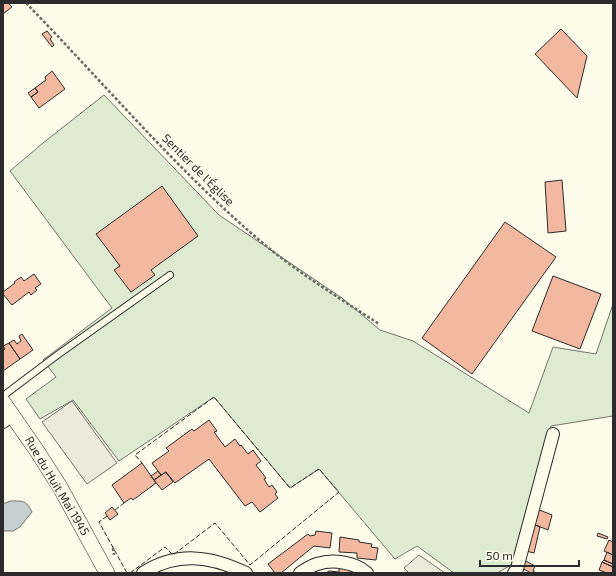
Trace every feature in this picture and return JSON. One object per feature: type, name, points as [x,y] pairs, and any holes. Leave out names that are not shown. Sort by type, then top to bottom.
[{"type":"street","name":"Rue du Huit Mai 1945","points":[[3,402],[8,419],[37,451],[60,487],[107,573]]},
{"type":"street","points":[[514,573],[517,569],[553,434]]},
{"type":"street","points":[[143,573],[160,564],[192,558],[220,562],[246,573]]},
{"type":"street","points":[[300,573],[318,564],[338,562],[350,564],[367,573]]},
{"type":"lane","points":[[3,396],[56,356],[170,275]]},
{"type":"path","name":"Sentier de l'Église","points":[[26,3],[196,183],[258,239],[297,269],[379,324]]},
{"type":"green space","points":[[104,95],[219,215],[342,298],[380,330],[413,341],[529,413],[553,347],[596,354],[613,304],[613,416],[551,426],[511,565],[497,573],[454,573],[417,546],[395,559],[319,469],[290,488],[214,397],[119,461],[73,400],[40,419],[26,399],[56,377],[43,360],[112,308],[10,171]]},
{"type":"shaded area","points":[[72,401],[117,463],[87,484],[42,422]]},
{"type":"shaded area","points":[[10,501],[26,503],[32,512],[20,527],[13,531],[3,531],[3,504]]},
{"type":"shaded area","points":[[419,555],[445,573],[409,573],[404,568]]},
{"type":"building","points":[[3,3],[8,3],[12,7],[3,14]]},
{"type":"building","points":[[561,29],[587,56],[577,98],[535,54]]},
{"type":"building","points":[[47,31],[52,37],[50,39],[54,45],[52,47],[42,34]]},
{"type":"building","points":[[52,71],[65,89],[39,108],[31,97],[38,92],[35,88],[46,80],[45,77]]},
{"type":"building","points":[[35,88],[38,92],[31,97],[28,93]]},
{"type":"building","points":[[562,180],[566,231],[548,233],[545,182]]},
{"type":"building","points":[[162,186],[198,236],[151,270],[155,275],[131,292],[114,270],[120,266],[96,234]]},
{"type":"building","points":[[505,222],[556,257],[472,374],[422,338]]},
{"type":"building","points":[[34,274],[41,284],[35,288],[37,290],[31,295],[29,292],[12,305],[3,292],[21,277],[24,281]]},
{"type":"building","points":[[553,276],[601,294],[580,349],[532,331]]},
{"type":"building","points":[[22,334],[33,350],[20,359],[9,343],[14,340],[17,344],[21,341],[19,336]]},
{"type":"building","points":[[9,343],[20,359],[3,371],[3,350],[5,349],[3,346]]},
{"type":"building","points":[[209,420],[217,431],[214,432],[225,447],[235,439],[248,454],[253,450],[261,461],[256,465],[266,478],[264,479],[269,487],[272,485],[277,492],[275,494],[278,498],[260,512],[252,502],[245,506],[209,459],[175,483],[166,472],[161,475],[152,463],[169,451],[166,448],[192,429],[194,431]]},
{"type":"building","points":[[142,463],[156,483],[133,500],[131,498],[124,503],[112,485]]},
{"type":"building","points":[[158,471],[161,475],[154,480],[151,476]]},
{"type":"building","points":[[166,472],[173,482],[162,490],[154,480]]},
{"type":"building","points":[[112,507],[118,514],[110,520],[105,513]]},
{"type":"building","points":[[537,509],[552,515],[548,530],[533,524]]},
{"type":"building","points":[[533,524],[540,527],[534,553],[526,551]]},
{"type":"building","points":[[316,531],[332,533],[330,548],[314,546],[281,573],[275,573],[268,564],[308,534],[310,536],[315,535]]},
{"type":"building","points":[[598,533],[608,537],[607,539],[597,536]]},
{"type":"building","points":[[340,537],[372,544],[371,547],[378,548],[376,560],[357,558],[357,553],[339,552]]},
{"type":"building","points":[[609,540],[613,542],[613,555],[604,551]]},
{"type":"building","points":[[607,552],[613,555],[613,564],[604,560]]},
{"type":"building","points":[[524,560],[535,566],[533,571],[536,573],[531,573],[522,568]]},
{"type":"building","points":[[604,560],[613,564],[613,567],[602,562]]},
{"type":"building","points":[[602,562],[613,567],[613,573],[607,573],[599,570]]},
{"type":"building","points":[[339,567],[354,568],[353,573],[326,573],[329,571],[339,572]]},
{"type":"fence","points":[[130,573],[165,547],[173,555],[215,523],[250,565],[339,492],[319,469],[290,488],[214,397],[135,455],[142,463]]},
{"type":"fence","points":[[115,510],[124,503]]},
{"type":"fence","points":[[107,516],[99,522],[127,573]]}]
